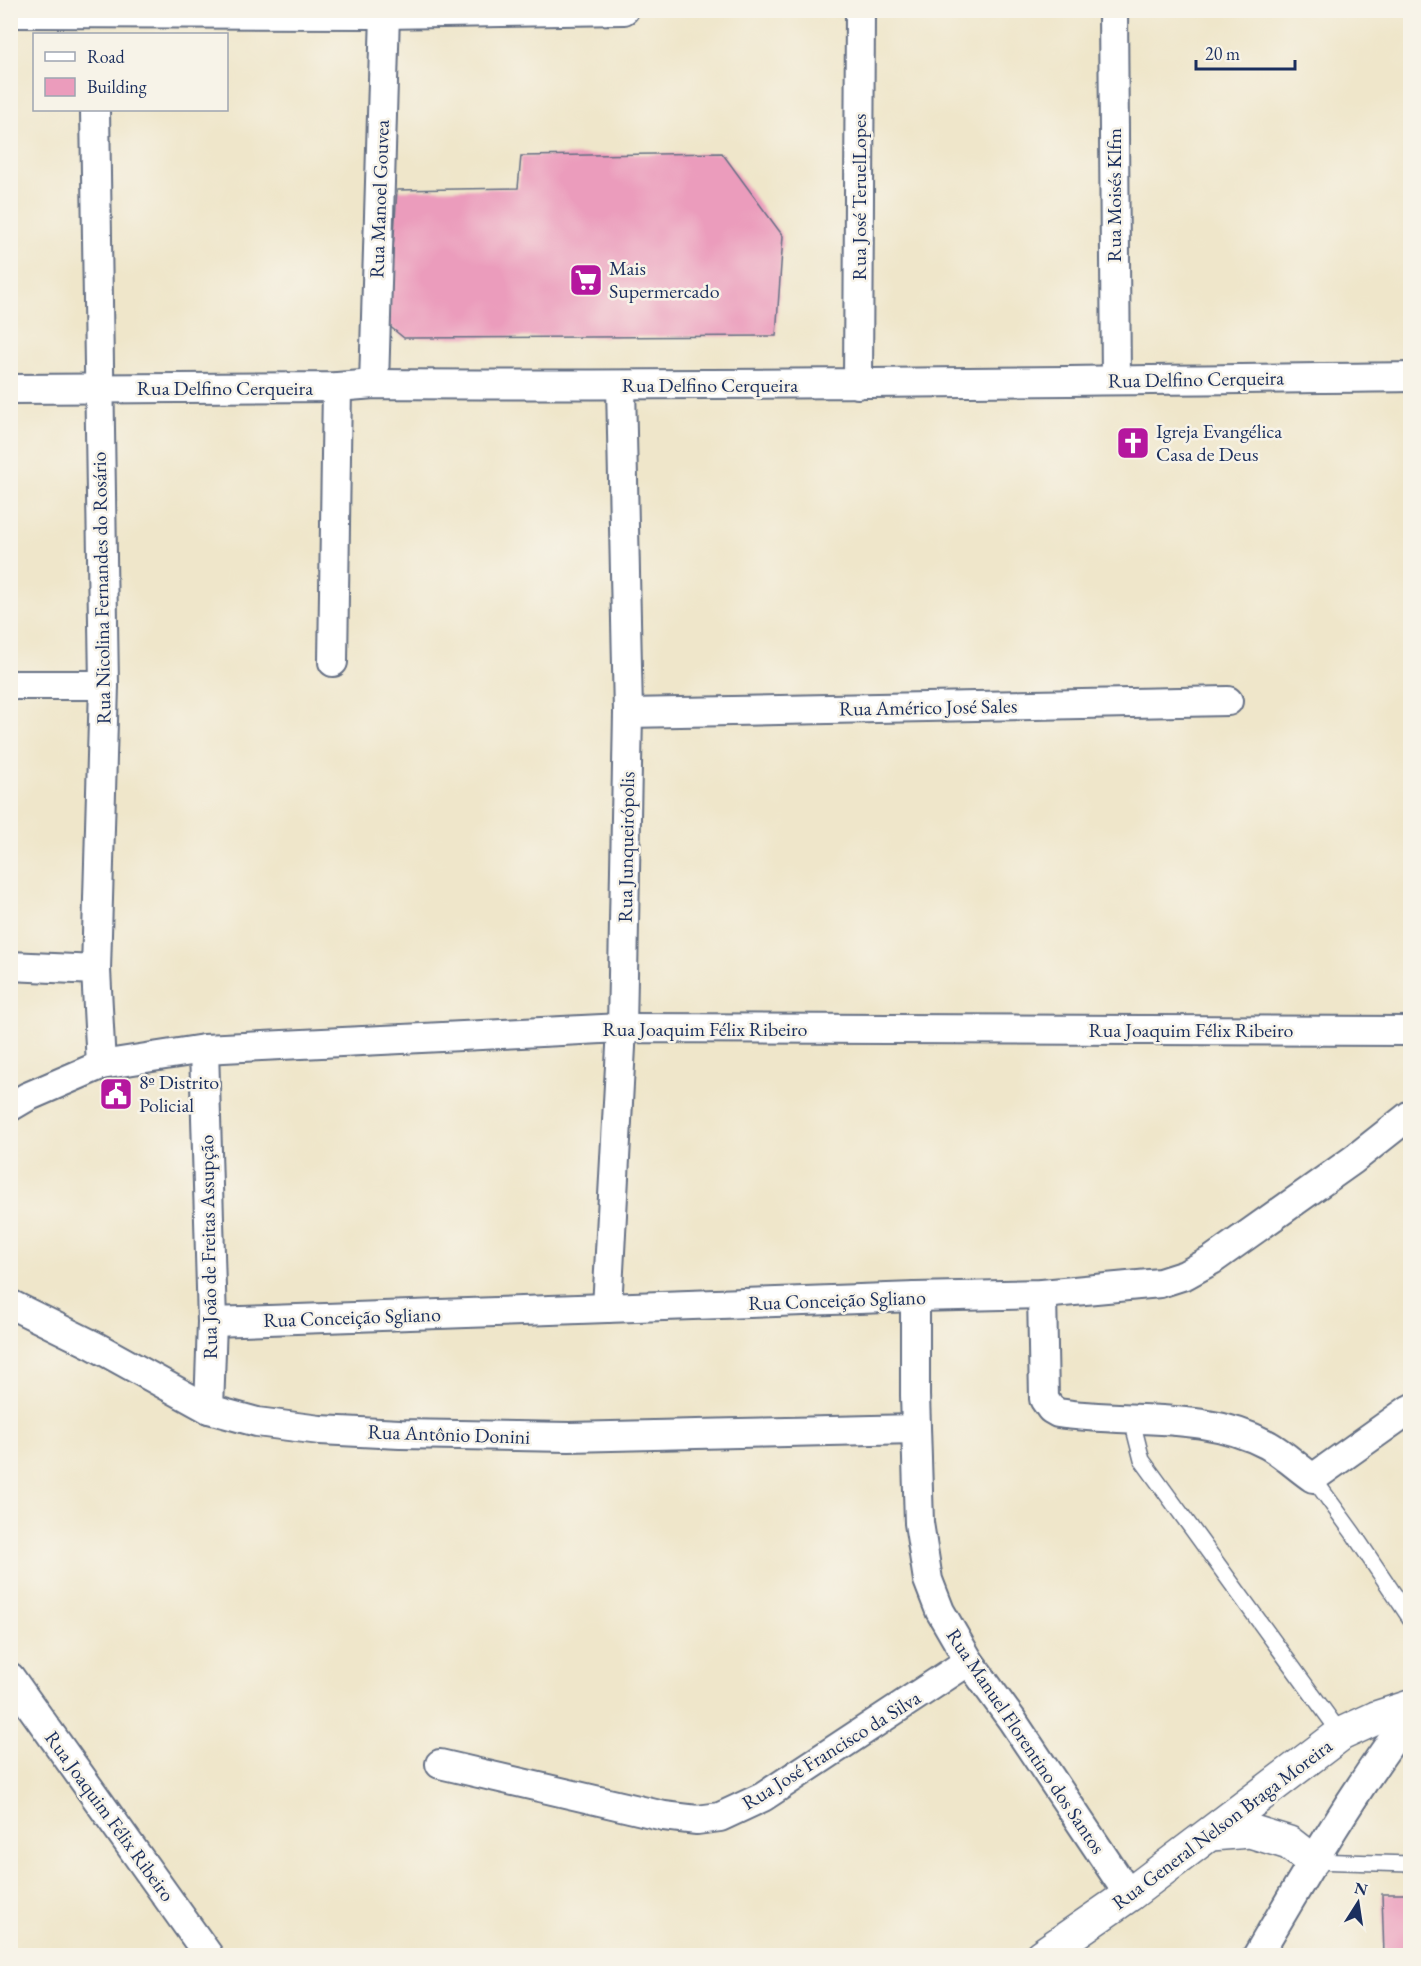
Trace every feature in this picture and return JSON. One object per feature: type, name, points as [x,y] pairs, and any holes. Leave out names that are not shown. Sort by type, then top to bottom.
[{"type":"street","points":[[10,13],[94,20],[624,10]]},
{"type":"street","name":"Rua Moisés Klfm","points":[[1113,10],[1116,380]]},
{"type":"street","name":"Rua Manoel Gouvea","points":[[374,384],[385,14]]},
{"type":"street","name":"Rua José TeruelLopes","points":[[858,384],[866,14]]},
{"type":"street","name":"Rua Nicolina Fernandes do Rosário","points":[[95,111],[104,685],[96,970],[101,1065]]},
{"type":"street","name":"Rua Delfino Cerqueira","points":[[10,389],[337,387],[374,384],[621,386],[858,384],[1410,377]]},
{"type":"street","name":"Rua Junqueirópolis","points":[[607,1308],[622,1028],[628,713],[621,386]]},
{"type":"street","points":[[333,662],[337,387]]},
{"type":"street","points":[[10,685],[104,685]]},
{"type":"street","name":"Rua Américo José Sales","points":[[628,713],[1228,701]]},
{"type":"street","points":[[10,966],[96,970]]},
{"type":"street","name":"Rua Joaquim Félix Ribeiro","points":[[10,1107],[27,1097],[101,1065],[204,1049],[622,1028],[1410,1031]]},
{"type":"street","name":"Rua João de Freitas Assupção","points":[[204,1049],[212,1322],[208,1409]]},
{"type":"street","name":"Rua Conceição Sgliano","points":[[212,1322],[1042,1294],[1160,1283],[1185,1275],[1212,1260],[1353,1160],[1410,1115]]},
{"type":"street","points":[[1042,1294],[1044,1399],[1051,1409],[1058,1413],[1181,1420],[1209,1425],[1268,1445],[1313,1478],[1410,1409]]},
{"type":"street","name":"Rua Manuel Florentino dos Santos","points":[[915,1297],[915,1429],[919,1522],[928,1580],[940,1611],[969,1661],[1012,1720],[1130,1895]]},
{"type":"street","name":"Rua Antônio Donini","points":[[10,1304],[95,1346],[208,1409],[257,1422],[320,1430],[400,1434],[569,1437],[915,1429]]},
{"type":"street","name":"Rua José Francisco da Silva","points":[[440,1764],[664,1816],[698,1820],[720,1817],[763,1797],[794,1778],[969,1661]]},
{"type":"street","name":"Rua Joaquim Félix Ribeiro","points":[[10,1677],[209,1956]]},
{"type":"street","name":"Rua General Nelson Braga Moreira","points":[[1041,1956],[1130,1895],[1341,1734],[1376,1718],[1410,1707]]},
{"type":"street","points":[[1257,1956],[1312,1861],[1410,1716]]},
{"type":"street","points":[[1211,1834],[1250,1831],[1289,1843],[1312,1861]]},
{"type":"lane","points":[[1131,1417],[1142,1461],[1341,1734]]},
{"type":"lane","points":[[1313,1478],[1410,1618]]},
{"type":"lane","points":[[1312,1861],[1410,1864]]},
{"type":"building","name":"Mais Supermercado","points":[[722,153],[783,236],[776,336],[404,338],[388,325],[397,190],[518,188],[521,156]]},
{"type":"building","points":[[1382,1894],[1410,1894],[1410,1956],[1384,1956]]},
{"type":"place","name":"Mais Supermercado","points":[[586,280]]},
{"type":"place","name":"Igreja Evangélica Casa de Deus","points":[[1133,443]]},
{"type":"place","name":"8º Distrito Policial","points":[[116,1094]]}]
